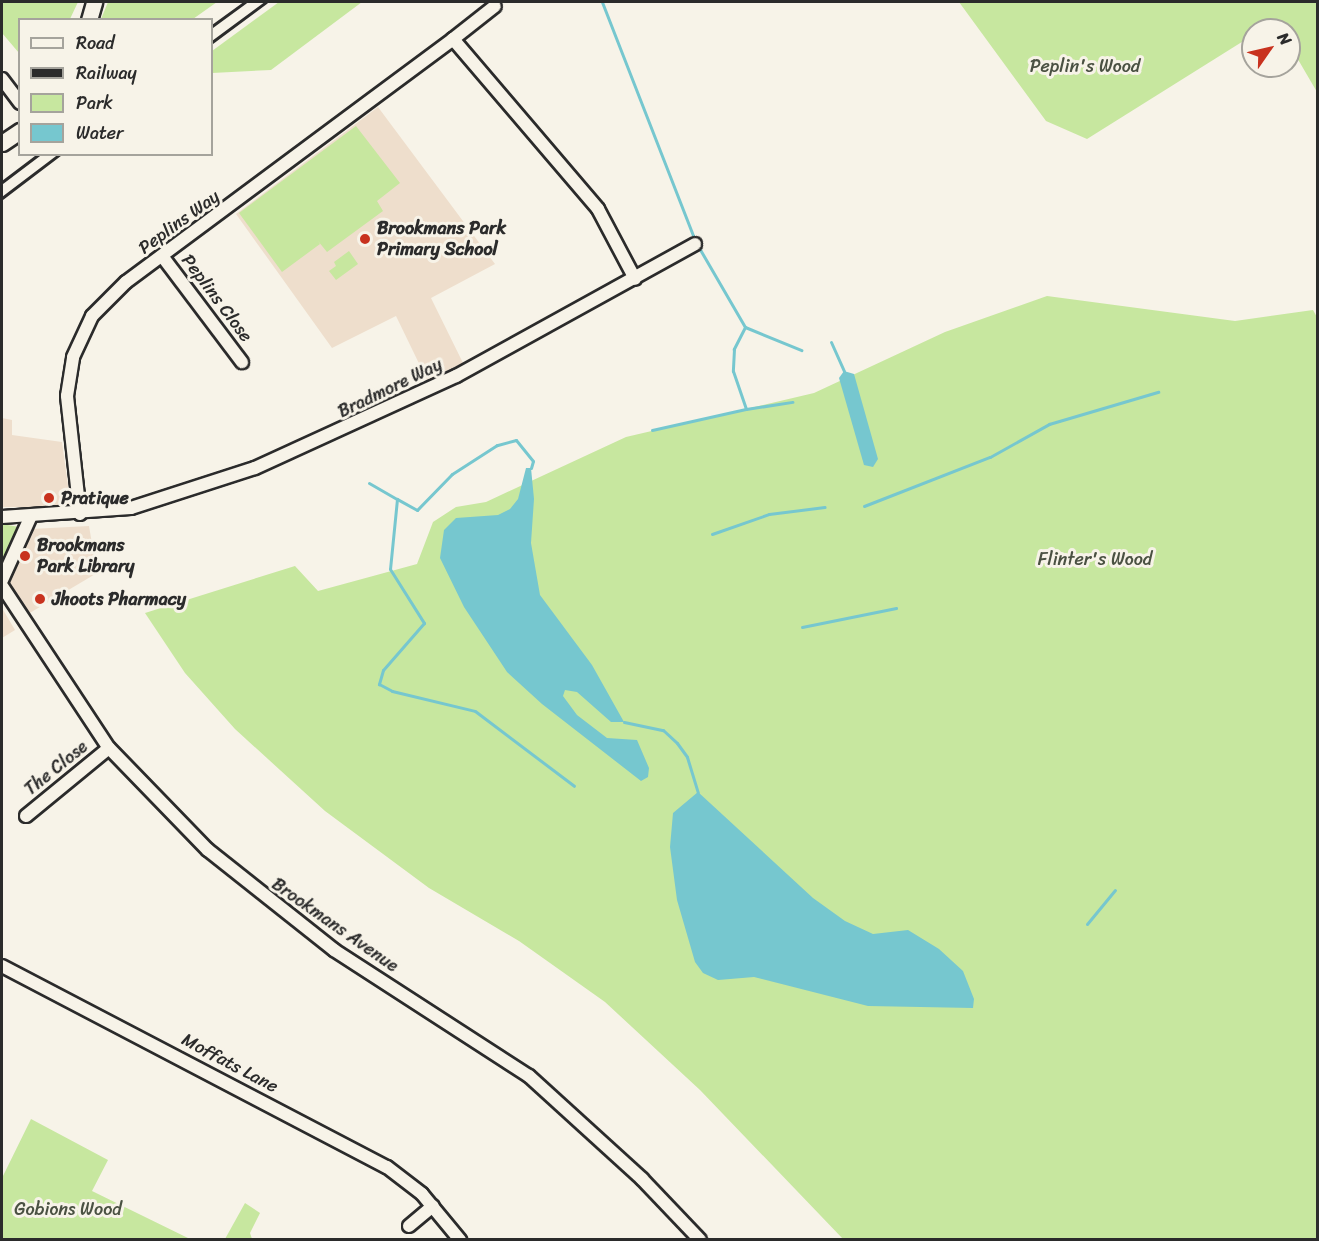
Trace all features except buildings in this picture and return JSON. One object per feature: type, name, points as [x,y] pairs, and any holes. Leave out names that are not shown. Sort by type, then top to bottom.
[{"type":"street","points":[[90,18],[94,2]]},
{"type":"street","name":"Peplins Way","points":[[80,514],[67,396],[73,357],[102,304],[162,256],[453,39],[496,3]]},
{"type":"street","points":[[453,39],[598,209],[635,279]]},
{"type":"street","points":[[2,79],[18,100]]},
{"type":"street","points":[[2,143],[18,132]]},
{"type":"street","name":"Bradmore Way","points":[[2,517],[30,518],[80,514],[168,499],[305,448],[456,376],[695,244]]},
{"type":"street","name":"Peplins Close","points":[[162,256],[242,362]]},
{"type":"street","points":[[2,580],[30,518]]},
{"type":"street","name":"Brookmans Avenue","points":[[2,586],[110,748],[208,850],[291,919],[368,974],[502,1055],[553,1095],[700,1239]]},
{"type":"street","name":"The Close","points":[[26,816],[110,748]]},
{"type":"street","name":"Moffats Lane","points":[[2,966],[387,1167],[433,1206],[460,1239]]},
{"type":"street","points":[[409,1226],[433,1206]]},
{"type":"shaded area","name":"Brookmans Park Primary School","points":[[378,107],[495,264],[431,298],[463,363],[427,380],[396,316],[332,348],[236,214]]},
{"type":"shaded area","points":[[2,418],[12,420],[12,435],[62,442],[71,507],[2,507]]},
{"type":"shaded area","points":[[89,526],[97,573],[28,614],[8,582],[31,529]]},
{"type":"shaded area","points":[[2,608],[15,630],[2,638]]},
{"type":"green space","points":[[2,2],[78,2],[70,18],[18,18],[18,52],[2,33]]},
{"type":"green space","points":[[108,2],[217,2],[194,18],[101,18]]},
{"type":"green space","points":[[279,2],[362,2],[271,70],[213,73],[213,50]]},
{"type":"green space","name":"Peplin's Wood","points":[[959,2],[1317,2],[1317,92],[1301,65],[1301,18],[1241,18],[1241,43],[1087,139],[1046,121]]},
{"type":"green space","points":[[356,126],[400,183],[377,201],[383,211],[327,252],[318,241],[320,244],[282,272],[239,213]]},
{"type":"green space","points":[[349,251],[358,264],[336,280],[329,271],[336,266],[334,262]]},
{"type":"green space","name":"Flinter's Wood","points":[[1047,296],[1235,321],[1313,310],[1318,319],[1317,1239],[843,1239],[700,1090],[605,1002],[519,941],[429,888],[325,811],[235,729],[185,673],[145,613],[295,566],[318,591],[417,564],[433,522],[456,507],[486,502],[626,437],[814,393],[945,332]]},
{"type":"green space","points":[[2,524],[19,527],[2,569],[3,552]]},
{"type":"green space","name":"Gobions Wood","points":[[31,1119],[108,1160],[92,1191],[190,1239],[2,1239],[2,1178]]},
{"type":"green space","points":[[245,1203],[260,1213],[250,1233],[252,1239],[225,1239]]},
{"type":"water","points":[[844,371],[854,374],[878,459],[873,467],[864,465],[839,378]]},
{"type":"water","points":[[526,468],[531,468],[534,499],[531,543],[540,595],[592,665],[624,722],[611,722],[577,692],[565,690],[563,696],[577,715],[607,738],[637,740],[649,768],[648,777],[641,781],[542,704],[507,672],[464,607],[440,558],[444,530],[456,518],[498,515],[510,509],[518,499]]},
{"type":"water","points":[[698,792],[813,898],[845,921],[873,934],[908,930],[939,949],[963,971],[974,999],[973,1008],[868,1006],[754,977],[718,980],[703,973],[695,962],[677,900],[670,847],[673,813]]},
{"type":"waterway","points":[[602,2],[695,240]]},
{"type":"waterway","points":[[698,246],[745,327],[801,350]]},
{"type":"waterway","points":[[745,327],[734,349],[733,371],[746,409],[792,402]]},
{"type":"waterway","points":[[831,342],[844,371]]},
{"type":"waterway","points":[[864,506],[990,457],[1049,424],[1158,392]]},
{"type":"waterway","points":[[652,430],[746,409]]},
{"type":"waterway","points":[[531,468],[533,461],[516,440],[497,445],[452,474],[417,510],[397,499],[390,569],[424,623],[383,670],[379,684],[392,691],[475,711],[574,786]]},
{"type":"waterway","points":[[369,483],[397,499]]},
{"type":"waterway","points":[[712,534],[769,514],[825,507]]},
{"type":"waterway","points":[[802,627],[896,608]]},
{"type":"waterway","points":[[624,722],[663,730],[677,743],[687,757],[698,792]]},
{"type":"waterway","points":[[1087,924],[1115,890]]},
{"type":"railway","points":[[213,25],[245,2]]},
{"type":"railway","points":[[213,41],[266,2]]},
{"type":"railway","points":[[2,182],[36,156]]},
{"type":"railway","points":[[2,198],[57,156]]},
{"type":"place","name":"Brookmans Park Primary School","points":[[365,239]]},
{"type":"place","name":"Pratique","points":[[49,498]]},
{"type":"place","name":"Brookmans Park Library","points":[[25,556]]},
{"type":"place","name":"Jhoots Pharmacy","points":[[40,599]]}]
